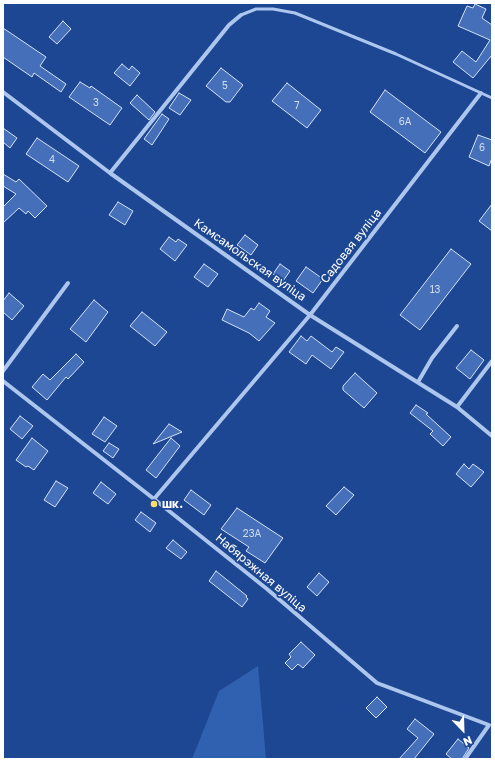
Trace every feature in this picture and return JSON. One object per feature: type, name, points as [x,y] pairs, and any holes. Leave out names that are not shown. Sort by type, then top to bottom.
[{"type":"street","points":[[110,173],[229,24],[241,15]]},
{"type":"street","name":"Камсамольская вуліца","points":[[3,92],[110,173],[310,315],[457,407],[492,436]]},
{"type":"street","name":"Садовая вуліца","points":[[154,499],[310,315],[481,93]]},
{"type":"street","points":[[3,371],[68,283]]},
{"type":"street","points":[[418,382],[432,358],[457,326]]},
{"type":"street","points":[[457,407],[492,361]]},
{"type":"street","name":"Набярэжная вуліца","points":[[3,381],[267,589],[377,684],[489,725],[465,759]]},
{"type":"lane","points":[[241,15],[256,9],[273,9],[295,13],[396,54],[492,98]]},
{"type":"shaded area","points":[[258,666],[266,759],[192,759],[219,691]]},
{"type":"building","points":[[475,4],[486,9],[482,18],[492,25],[492,55],[473,78],[453,62],[462,51],[476,62],[490,40],[458,26],[467,6],[473,8]]},
{"type":"building","points":[[63,21],[71,29],[57,44],[49,37]]},
{"type":"building","points":[[3,28],[46,57],[40,66],[66,84],[61,92],[34,73],[32,77],[3,57]]},
{"type":"building","points":[[122,64],[129,70],[132,66],[140,73],[130,86],[114,73]]},
{"type":"building","points":[[221,68],[243,85],[230,102],[226,102],[206,86]]},
{"type":"building","points":[[80,82],[90,88],[91,86],[122,108],[110,125],[69,97]]},
{"type":"building","points":[[287,83],[321,110],[307,128],[272,101]]},
{"type":"building","points":[[385,90],[441,132],[425,153],[370,112]]},
{"type":"building","points":[[179,93],[191,100],[180,115],[169,108]]},
{"type":"building","points":[[137,95],[155,112],[149,120],[130,103]]},
{"type":"building","points":[[162,114],[169,119],[152,145],[144,139]]},
{"type":"building","points":[[3,128],[17,138],[10,148],[3,142]]},
{"type":"building","points":[[478,135],[492,140],[492,158],[489,166],[469,157]]},
{"type":"building","points":[[37,138],[79,166],[68,182],[26,154]]},
{"type":"building","points":[[3,174],[16,182],[19,179],[47,206],[35,218],[28,211],[26,214],[19,208],[3,223],[3,207],[16,194],[3,186]]},
{"type":"building","points":[[118,202],[133,211],[125,225],[109,215]]},
{"type":"building","points":[[492,204],[492,231],[479,221]]},
{"type":"building","points":[[245,235],[258,245],[251,255],[237,245]]},
{"type":"building","points":[[169,237],[176,242],[178,239],[187,245],[175,261],[160,249]]},
{"type":"building","points":[[451,249],[471,264],[420,330],[400,315]]},
{"type":"building","points":[[204,264],[218,274],[208,287],[194,277]]},
{"type":"building","points":[[280,264],[290,271],[283,281],[273,274]]},
{"type":"building","points":[[306,267],[323,279],[313,293],[296,281]]},
{"type":"building","points":[[9,293],[24,306],[12,320],[3,312],[3,301]]},
{"type":"building","points":[[94,300],[108,312],[86,342],[70,329]]},
{"type":"building","points":[[259,303],[270,311],[266,317],[275,323],[259,341],[249,333],[222,320],[227,309],[244,317],[251,308],[254,310]]},
{"type":"building","points":[[142,312],[167,332],[155,346],[130,326]]},
{"type":"building","points":[[301,336],[307,341],[311,336],[332,352],[336,347],[344,352],[331,369],[312,355],[306,364],[289,352]]},
{"type":"building","points":[[471,350],[484,360],[470,379],[456,368]]},
{"type":"building","points":[[76,354],[84,362],[68,379],[66,377],[47,400],[32,387],[43,374],[50,380]]},
{"type":"building","points":[[355,373],[377,393],[364,408],[343,390],[343,386]]},
{"type":"building","points":[[416,405],[428,413],[426,414],[451,437],[443,446],[430,434],[433,431],[410,413]]},
{"type":"building","points":[[20,416],[33,426],[22,439],[10,429]]},
{"type":"building","points":[[104,417],[117,426],[105,442],[92,434]]},
{"type":"building","points":[[169,424],[182,432],[153,444]]},
{"type":"building","points":[[32,438],[48,451],[34,470],[28,466],[26,467],[16,460]]},
{"type":"building","points":[[171,438],[180,446],[156,478],[146,470]]},
{"type":"building","points":[[109,443],[119,449],[113,458],[103,451]]},
{"type":"building","points":[[464,464],[469,469],[473,464],[484,472],[471,487],[456,474]]},
{"type":"building","points":[[56,481],[68,488],[55,507],[44,500]]},
{"type":"building","points":[[101,482],[116,494],[108,504],[93,493]]},
{"type":"building","points":[[344,487],[354,495],[336,515],[326,506]]},
{"type":"building","points":[[191,490],[211,505],[204,515],[184,500]]},
{"type":"building","points":[[237,508],[283,538],[265,563],[246,551],[249,547],[221,529]]},
{"type":"building","points":[[141,512],[156,523],[150,532],[135,520]]},
{"type":"building","points":[[173,540],[187,552],[181,559],[166,548]]},
{"type":"building","points":[[216,571],[247,596],[246,597],[248,599],[242,607],[209,581]]},
{"type":"building","points":[[319,573],[329,582],[317,596],[307,587]]},
{"type":"building","points":[[301,642],[315,655],[303,668],[298,664],[292,670],[285,663],[291,657],[289,654]]},
{"type":"building","points":[[377,697],[387,707],[376,718],[366,708]]},
{"type":"building","points":[[415,719],[434,734],[414,759],[399,759],[418,738],[407,729]]},
{"type":"building","points":[[458,739],[469,748],[462,759],[452,759],[446,754]]},
{"type":"place","name":"шк.","points":[[154,504]]}]
